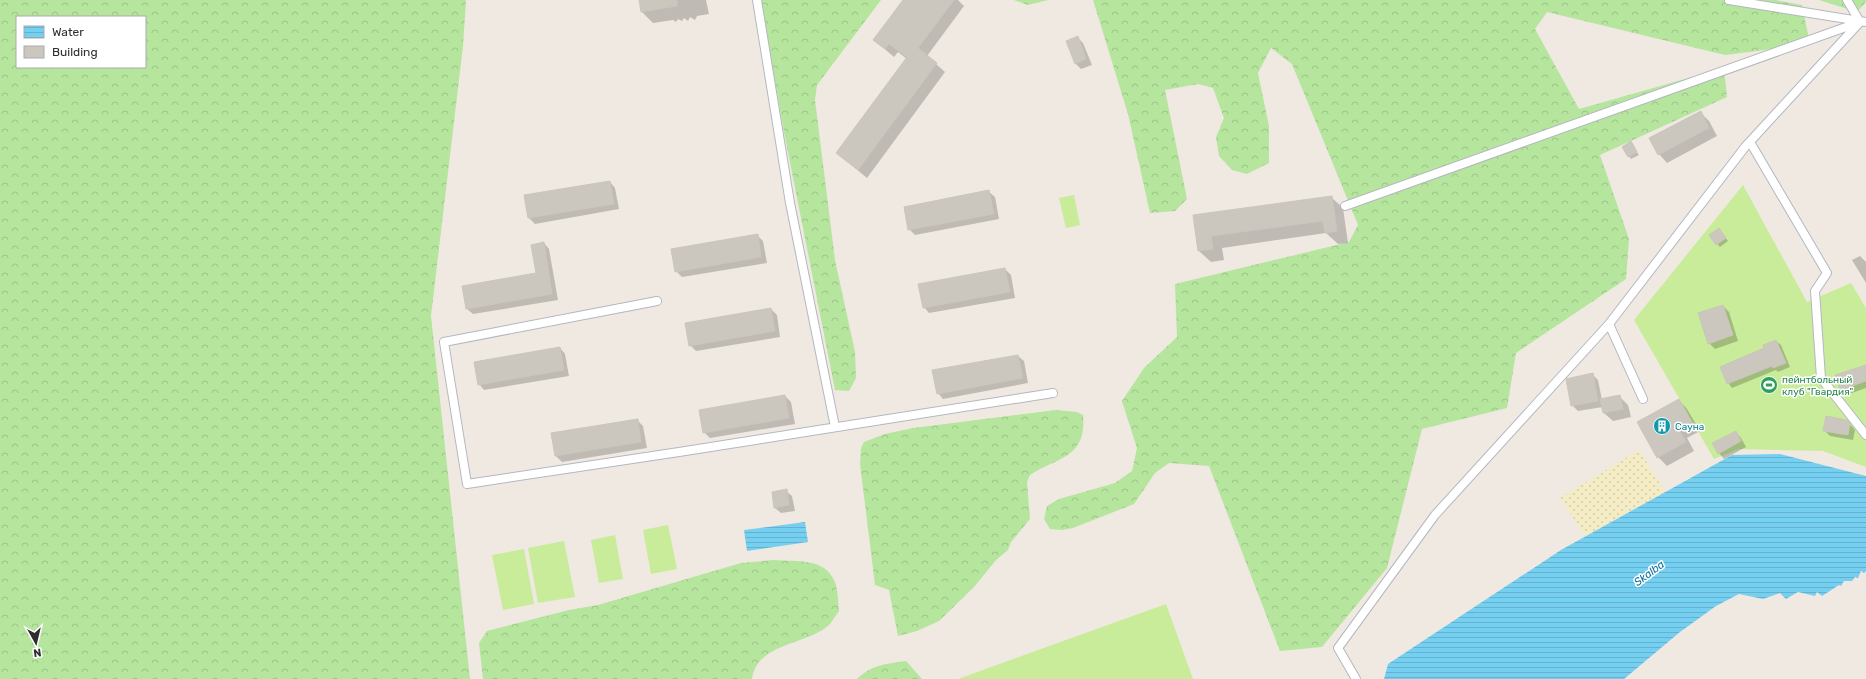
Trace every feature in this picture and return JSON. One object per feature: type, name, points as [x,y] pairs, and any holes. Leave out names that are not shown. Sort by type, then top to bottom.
[{"type":"lane","points":[[757,0],[790,203],[835,427]]},
{"type":"lane","points":[[1729,0],[1863,22]]},
{"type":"lane","points":[[1847,0],[1863,22]]},
{"type":"lane","points":[[1356,679],[1338,648],[1435,515],[1609,324],[1750,142],[1863,22]]},
{"type":"lane","points":[[1345,206],[1863,22]]},
{"type":"lane","points":[[1750,142],[1827,273],[1814,291],[1821,378],[1866,435]]},
{"type":"lane","points":[[657,301],[444,342],[467,484],[1053,393]]},
{"type":"lane","points":[[1609,324],[1643,399]]},
{"type":"green space","points":[[0,0],[466,0],[463,46],[431,316],[470,679],[0,679]]},
{"type":"green space","points":[[761,0],[881,0],[817,85],[815,100],[835,260],[855,352],[856,378],[849,391],[835,390],[783,127]]},
{"type":"green space","points":[[1014,0],[1048,0],[1028,5]]},
{"type":"green space","points":[[1093,0],[1776,0],[1802,5],[1810,44],[1725,55],[1547,12],[1535,29],[1579,109],[1724,68],[1727,97],[1600,155],[1629,239],[1626,279],[1516,353],[1507,408],[1422,429],[1387,568],[1322,647],[1280,651],[1209,466],[1169,463],[1155,473],[1134,504],[1073,528],[1062,530],[1050,529],[1044,519],[1047,506],[1059,499],[1115,483],[1132,471],[1137,448],[1122,401],[1144,368],[1177,337],[1175,284],[1349,242],[1358,225],[1292,64],[1271,48],[1258,73],[1269,126],[1269,163],[1247,174],[1232,170],[1219,156],[1216,137],[1224,118],[1213,88],[1198,84],[1165,90],[1187,199],[1175,211],[1150,213],[1128,114]]},
{"type":"green space","points":[[1819,0],[1866,0],[1866,2],[1857,12]]},
{"type":"green space","name":"пейнтбольный клуб \"Гвардия\"","points":[[1743,185],[1807,302],[1851,283],[1866,308],[1866,467],[1823,451],[1739,449],[1714,459],[1634,320]]},
{"type":"green space","points":[[1074,195],[1080,225],[1066,228],[1059,198]]},
{"type":"green space","points":[[1056,410],[1077,412],[1083,415],[1083,429],[1080,440],[1075,448],[1060,459],[1030,475],[1027,482],[1030,519],[1011,542],[1008,550],[996,560],[974,587],[939,621],[917,631],[898,636],[889,590],[875,585],[860,464],[861,448],[864,442],[885,434],[913,428]]},
{"type":"green space","points":[[668,525],[677,569],[651,574],[643,530]]},
{"type":"green space","points":[[615,535],[623,579],[599,583],[591,540]]},
{"type":"green space","points":[[564,541],[575,597],[538,603],[528,548]]},
{"type":"green space","points":[[524,549],[534,604],[503,610],[492,555]]},
{"type":"green space","points":[[774,560],[809,562],[824,568],[835,582],[839,611],[830,624],[820,631],[809,637],[773,651],[763,658],[756,667],[752,679],[483,679],[479,643],[487,631],[569,610],[598,605],[741,563]]},
{"type":"green space","points":[[1166,604],[1193,679],[958,679]]},
{"type":"green space","points":[[906,661],[922,679],[857,679],[874,668],[886,664]]},
{"type":"sand","points":[[1639,450],[1665,492],[1585,536],[1560,498]]},
{"type":"water","name":"Skalba","points":[[1780,454],[1866,476],[1866,571],[1864,573],[1861,571],[1858,578],[1855,577],[1852,581],[1844,581],[1841,586],[1839,585],[1822,596],[1817,592],[1815,596],[1798,592],[1786,599],[1780,593],[1763,599],[1739,594],[1716,606],[1680,632],[1624,679],[1384,679],[1388,664],[1561,550],[1732,455]]},
{"type":"water","points":[[805,522],[808,542],[747,551],[744,530]]},
{"type":"building","points":[[639,0],[677,0],[677,6],[641,12]]},
{"type":"building","points":[[903,0],[954,0],[918,48],[937,63],[858,170],[836,153],[907,57],[889,44],[885,49],[873,40]]},
{"type":"building","points":[[1078,36],[1086,59],[1075,64],[1066,41]]},
{"type":"building","points":[[1701,111],[1709,128],[1658,155],[1649,138]]},
{"type":"building","points":[[1631,141],[1637,152],[1628,157],[1622,147]]},
{"type":"building","points":[[610,181],[614,204],[528,218],[524,195]]},
{"type":"building","points":[[989,190],[994,214],[908,230],[904,207]]},
{"type":"building","points":[[1332,196],[1337,231],[1325,233],[1323,221],[1211,236],[1213,249],[1198,251],[1193,215]]},
{"type":"building","points":[[1719,228],[1726,238],[1716,245],[1709,235]]},
{"type":"building","points":[[758,234],[761,257],[675,272],[671,249]]},
{"type":"building","points":[[544,242],[552,294],[466,309],[462,286],[536,273],[531,245]]},
{"type":"building","points":[[1005,268],[1010,292],[923,308],[918,284]]},
{"type":"building","points":[[1723,305],[1733,335],[1708,344],[1698,313]]},
{"type":"building","points":[[771,308],[775,331],[689,346],[685,323]]},
{"type":"building","points":[[1776,340],[1786,363],[1773,368],[1772,366],[1727,384],[1720,367],[1764,348],[1763,345]]},
{"type":"building","points":[[560,347],[564,370],[478,385],[474,362]]},
{"type":"building","points":[[1018,355],[1023,378],[937,394],[932,370]]},
{"type":"building","points":[[1866,365],[1866,381],[1840,390],[1835,375]]},
{"type":"building","points":[[1593,373],[1598,401],[1571,406],[1566,379]]},
{"type":"building","points":[[785,395],[789,418],[703,433],[699,410]]},
{"type":"building","points":[[1620,395],[1623,409],[1603,413],[1600,399]]},
{"type":"building","name":"Сауна","points":[[1679,399],[1692,423],[1679,430],[1686,442],[1657,458],[1637,422]]},
{"type":"building","points":[[1826,416],[1847,420],[1850,423],[1848,435],[1823,431]]},
{"type":"building","points":[[638,419],[641,442],[555,456],[551,433]]},
{"type":"building","points":[[1736,431],[1741,441],[1718,454],[1712,443]]},
{"type":"building","points":[[787,489],[789,505],[774,508],[772,492]]},
{"type":"place","name":"пейнтбольный клуб \"Гвардия\"","points":[[1769,385]]},
{"type":"place","name":"Сауна","points":[[1662,426]]}]
